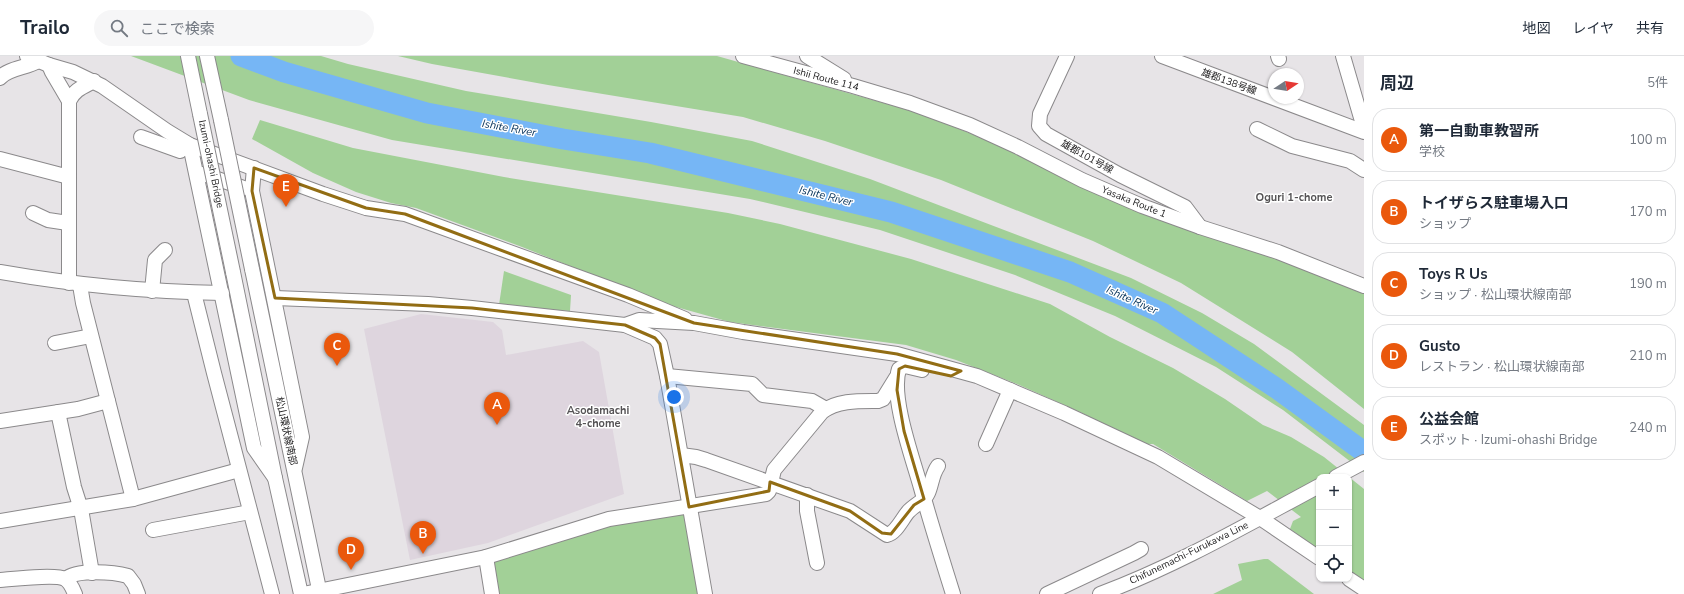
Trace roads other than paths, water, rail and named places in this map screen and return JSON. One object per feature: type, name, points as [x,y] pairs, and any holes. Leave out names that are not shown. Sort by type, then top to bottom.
[{"type":"street","name":"Izumi-ohashi Bridge","points":[[188,56],[233,272]]},
{"type":"street","name":"Izumi-ohashi Bridge","points":[[207,56],[252,269]]},
{"type":"street","name":"Ishii Route 114","points":[[742,56],[910,103]]},
{"type":"street","points":[[807,56],[853,86]]},
{"type":"street","name":"雄郡101号線","points":[[1067,56],[1040,114],[1039,126],[1046,134],[1120,175],[1185,207],[1200,227]]},
{"type":"street","name":"雄郡138号線","points":[[1162,56],[1364,132]]},
{"type":"street","points":[[1343,56],[1364,128]]},
{"type":"street","points":[[38,61],[70,101]]},
{"type":"street","points":[[0,78],[9,72],[26,67],[38,61],[73,72],[94,81],[188,144],[323,194],[366,208],[405,214],[621,293],[694,323]]},
{"type":"street","points":[[94,81],[78,89],[72,94],[70,101],[68,223],[74,284],[83,303],[133,499]]},
{"type":"street","name":"Yasaka Route 1","points":[[910,103],[1018,147],[1082,180],[1142,206],[1200,227],[1278,252],[1364,286]]},
{"type":"street","points":[[1257,129],[1292,146],[1350,161],[1364,170]]},
{"type":"street","points":[[141,137],[180,151],[188,144]]},
{"type":"street","points":[[188,144],[196,172],[254,448],[275,478]]},
{"type":"street","points":[[0,159],[69,177]]},
{"type":"street","points":[[254,168],[252,191],[275,298],[302,437],[294,472]]},
{"type":"street","points":[[196,172],[252,191]]},
{"type":"street","points":[[33,213],[48,220],[68,223]]},
{"type":"street","points":[[152,290],[155,260],[164,250]]},
{"type":"street","name":"松山環状線南部","points":[[252,269],[320,592]]},
{"type":"street","points":[[0,272],[74,284],[194,293],[222,293]]},
{"type":"street","name":"松山環状線南部","points":[[233,272],[275,478],[302,594]]},
{"type":"street","points":[[194,293],[272,594]]},
{"type":"street","points":[[275,298],[428,304],[472,308],[625,325],[655,338],[660,344],[667,376],[682,455],[689,507],[705,594]]},
{"type":"street","points":[[625,325],[639,320],[694,323],[743,332],[897,354],[961,371],[1010,390],[1158,457],[1260,518],[1316,556]]},
{"type":"street","points":[[55,343],[91,336]]},
{"type":"street","points":[[302,594],[320,592],[486,557],[608,519],[766,494],[769,492],[770,482],[774,470],[805,431],[826,409],[842,403],[878,401],[883,399],[896,378],[899,369],[905,366],[951,376],[961,371]]},
{"type":"street","points":[[667,376],[752,384],[763,395],[812,401],[826,409]]},
{"type":"street","points":[[896,378],[904,431],[953,594]]},
{"type":"street","points":[[986,444],[1010,390]]},
{"type":"street","points":[[0,421],[78,409],[108,401]]},
{"type":"street","points":[[58,412],[74,487],[81,508],[92,572]]},
{"type":"street","points":[[682,455],[696,457],[850,511],[887,535],[893,532],[914,505],[924,499],[928,494],[934,470],[938,466]]},
{"type":"street","points":[[1342,474],[1364,462]]},
{"type":"street","points":[[0,521],[133,499],[239,470]]},
{"type":"street","name":"Chifunemachi-Furukawa Line","points":[[1103,594],[1148,574],[1260,518],[1316,488]]},
{"type":"street","points":[[807,495],[807,511],[817,563]]},
{"type":"street","points":[[153,530],[250,512]]},
{"type":"street","points":[[1047,594],[1141,549]]},
{"type":"street","points":[[486,557],[492,594]]},
{"type":"street","points":[[66,579],[74,574],[92,572],[128,576],[134,584],[138,594]]},
{"type":"street","points":[[0,580],[57,577],[66,579],[75,594]]},
{"type":"street","points":[[1352,581],[1364,589]]},
{"type":"waterway","name":"Ishite River","points":[[241,56],[284,72],[427,113],[563,139],[650,153],[891,212],[1070,272],[1162,313],[1276,388],[1364,452]]},
{"type":"place","name":"公益会館","points":[[286,207]]},
{"type":"place","name":"Toys R Us","points":[[337,366]]},
{"type":"place","name":"第一自動車教習所","points":[[497,425]]},
{"type":"place","name":"トイザらス駐車場入口","points":[[423,554]]},
{"type":"place","name":"Gusto","points":[[351,570]]},
{"type":"district","name":"Oguri 1-chome","points":[[1294,197]]},
{"type":"district","name":"Asodamachi 4-chome","points":[[598,416]]}]
